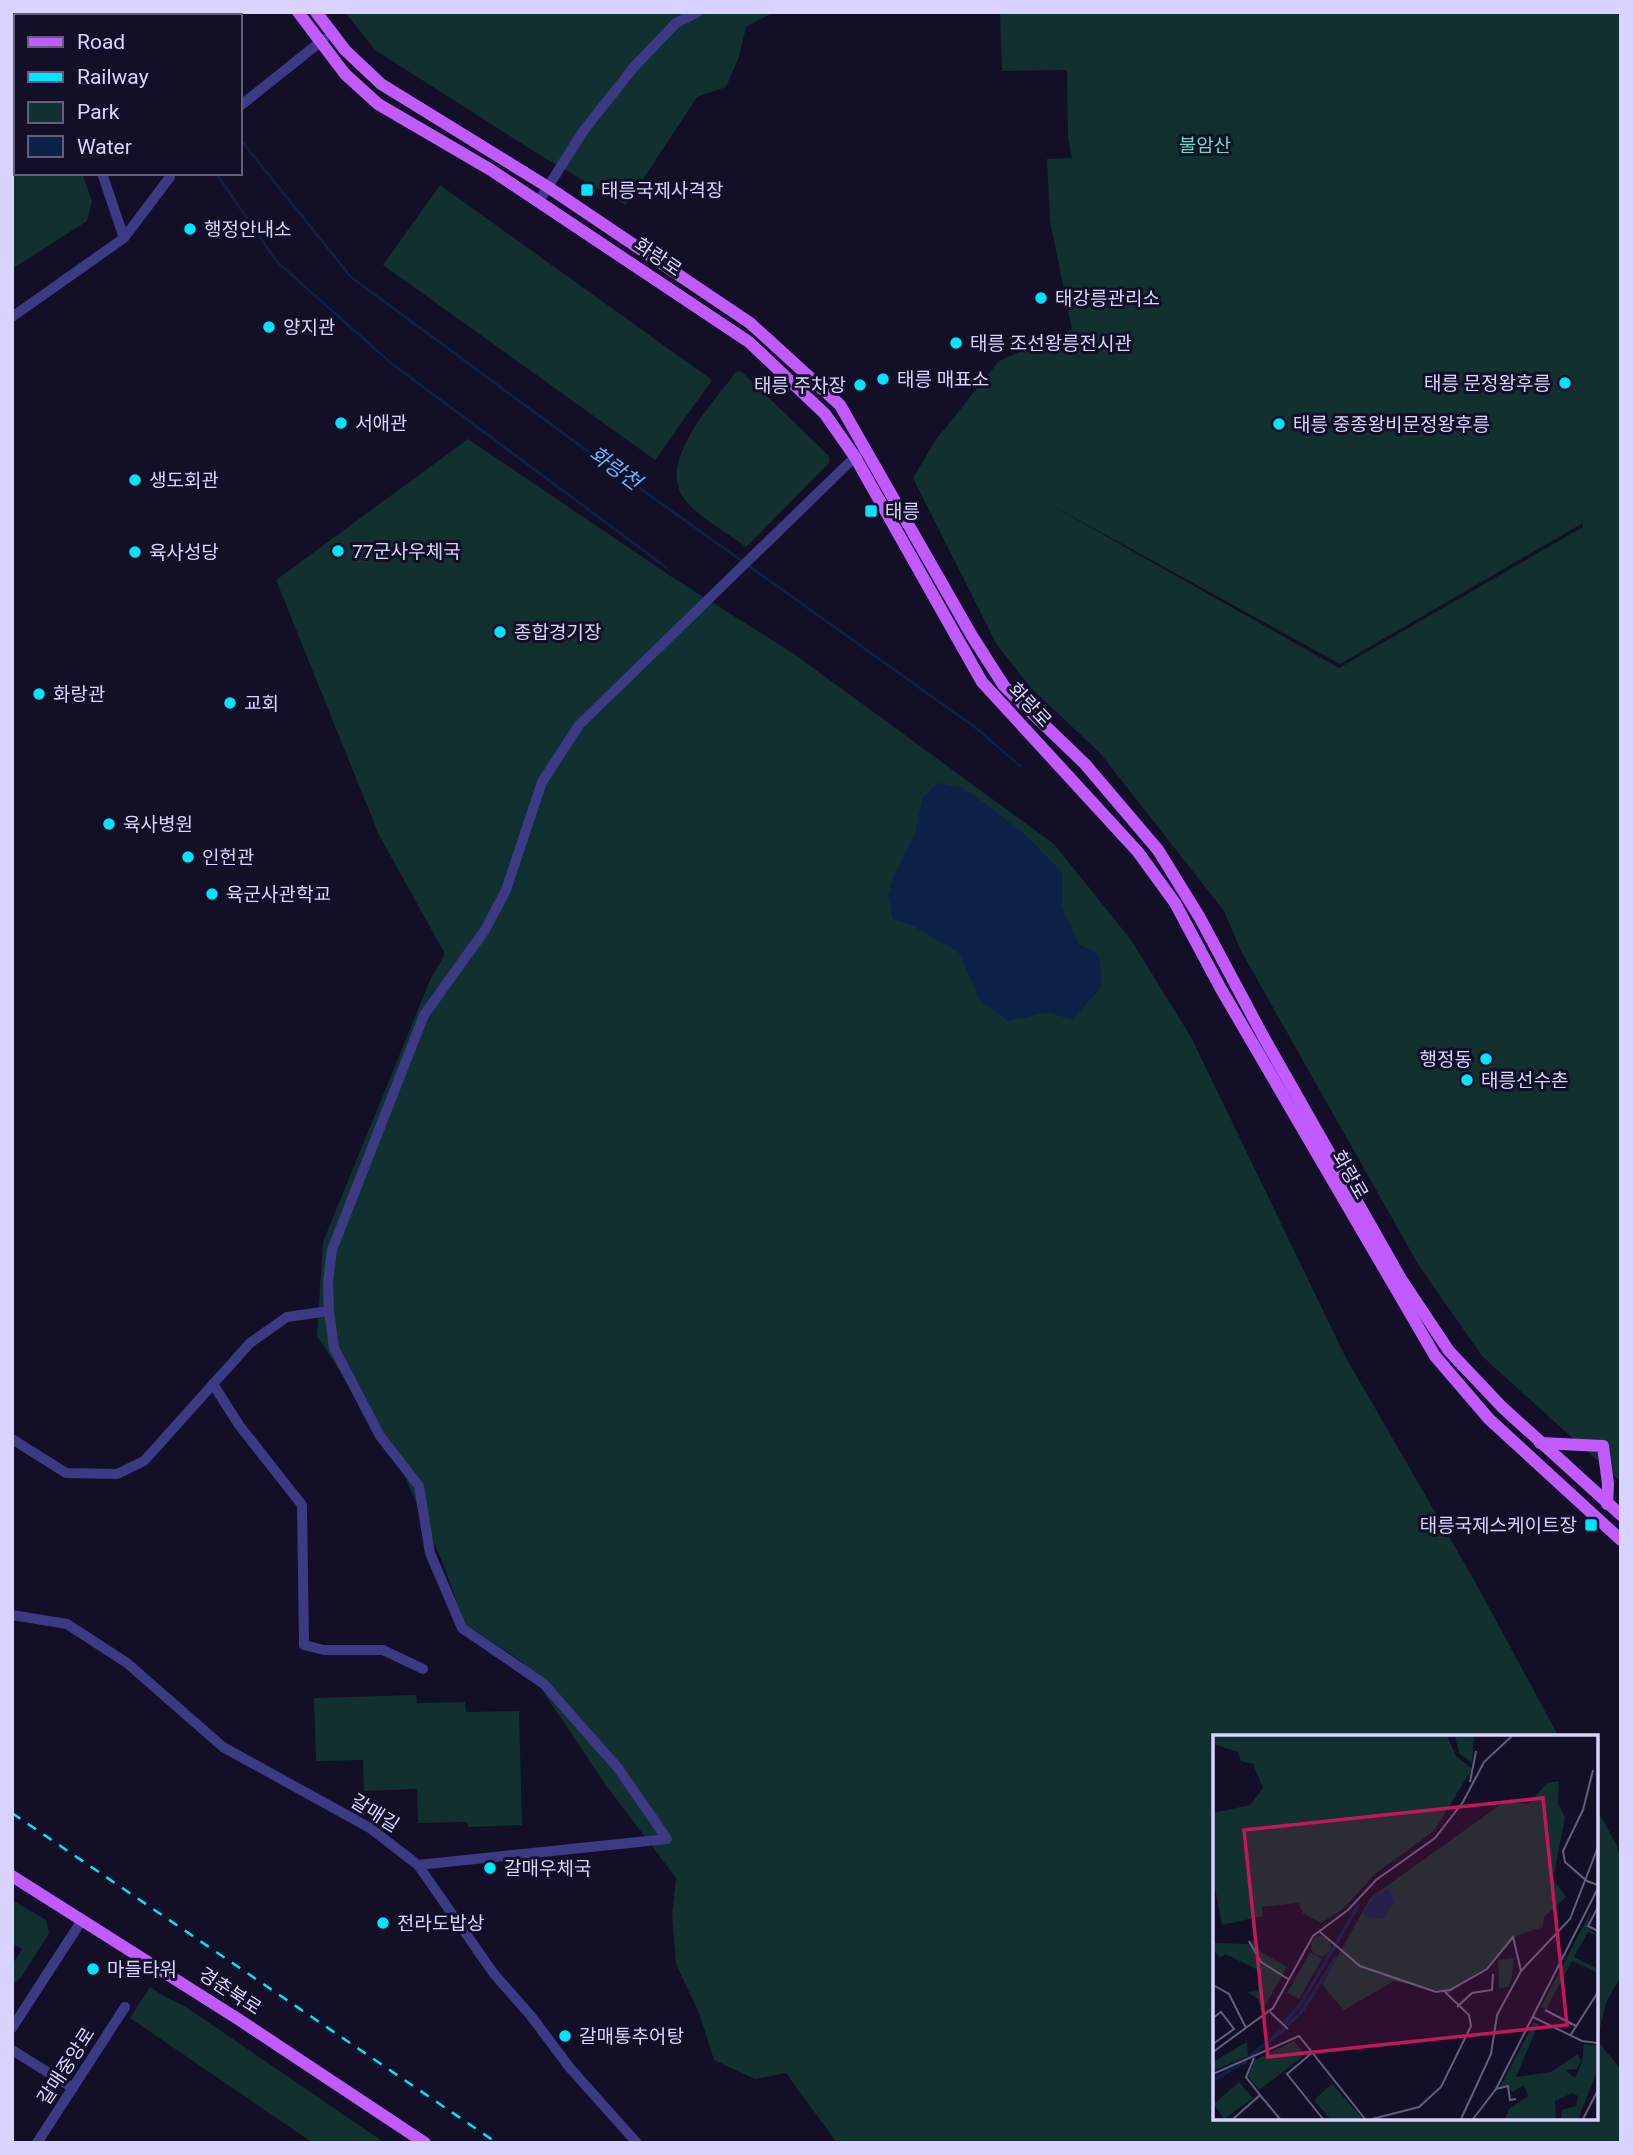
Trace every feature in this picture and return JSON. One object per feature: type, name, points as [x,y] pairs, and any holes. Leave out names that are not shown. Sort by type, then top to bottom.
[{"type":"main road","name":"화랑로","points":[[298,12],[345,74],[379,104],[539,201],[749,342],[825,414],[860,453],[1004,686],[1085,764],[1158,850],[1200,918],[1263,1036],[1401,1279],[1449,1351],[1502,1407],[1621,1516]]},
{"type":"main road","name":"화랑로","points":[[316,12],[345,50],[381,84],[548,187],[750,323],[840,405],[860,453],[982,681],[1138,852],[1175,903],[1220,989],[1435,1356],[1489,1419],[1621,1540]]},
{"type":"main road","points":[[1489,1419],[1499,1421],[1537,1457],[1543,1455],[1542,1445],[1603,1446],[1608,1484],[1607,1504]]},
{"type":"main road","points":[[1598,1520],[1598,1513],[1601,1512],[1621,1530]]},
{"type":"main road","name":"경춘북로","points":[[12,1876],[238,2019],[425,2143]]},
{"type":"street","points":[[539,201],[584,130],[634,67],[676,23],[698,12]]},
{"type":"street","points":[[242,104],[331,33]]},
{"type":"street","points":[[103,175],[124,238]]},
{"type":"street","points":[[12,317],[124,238],[170,177]]},
{"type":"street","points":[[418,1865],[667,1839],[618,1768],[544,1684],[462,1628],[430,1553],[419,1486],[380,1436],[334,1348],[328,1311],[332,1250],[424,1015],[485,930],[501,900],[542,782],[579,725],[860,453]]},
{"type":"street","points":[[12,1439],[66,1473],[117,1474],[144,1461],[250,1343],[287,1317],[328,1311]]},
{"type":"street","points":[[214,1384],[239,1425],[302,1505],[304,1645],[324,1650],[383,1650],[422,1669]]},
{"type":"street","name":"갈매길","points":[[12,1615],[67,1625],[127,1663],[223,1747],[370,1828],[418,1865],[494,1974],[631,2141]]},
{"type":"street","points":[[12,2028],[82,1920]]},
{"type":"street","name":"갈매중앙로","points":[[37,2143],[125,2007]]},
{"type":"street","points":[[12,2050],[73,2088]]},
{"type":"green space","points":[[12,12],[25,12],[14,14],[14,175],[83,175],[92,201],[87,221],[12,269]]},
{"type":"green space","points":[[345,12],[774,12],[746,27],[739,57],[726,87],[697,97],[626,205],[543,157],[375,50]]},
{"type":"green space","name":"불암산","points":[[1000,12],[1621,12],[1621,1482],[1482,1356],[1418,1264],[1241,951],[1224,911],[1100,753],[1032,689],[997,645],[913,478],[935,441],[999,361],[1072,329],[1050,221],[1047,159],[1072,158],[1068,137],[1067,70],[1002,71]],"holes":[[[1042,500],[1340,664],[1583,523],[1583,527],[1339,668]]]},
{"type":"green space","points":[[440,185],[712,380],[655,460],[383,265]]},
{"type":"green space","points":[[741,371],[829,456],[830,462],[746,547],[705,519],[685,500],[678,485],[677,468],[682,451],[702,416],[736,372]]},
{"type":"green space","points":[[468,439],[672,577],[794,654],[1054,844],[1131,940],[1191,1037],[1345,1356],[1473,1578],[1558,1735],[1213,1735],[1213,2120],[1598,2120],[1598,2041],[1621,2070],[1621,2143],[837,2143],[786,2073],[755,2079],[714,2060],[699,2013],[676,1964],[672,1914],[676,1878],[605,1784],[524,1663],[464,1623],[444,1566],[405,1477],[379,1431],[317,1336],[323,1242],[431,978],[445,954],[379,835],[276,580]]},
{"type":"green space","points":[[416,1695],[417,1703],[465,1702],[466,1712],[519,1711],[522,1825],[468,1827],[467,1822],[418,1823],[417,1789],[364,1791],[363,1760],[316,1761],[314,1698]]},
{"type":"green space","points":[[1598,1811],[1621,1859],[1621,1975],[1606,2003],[1598,2036]]},
{"type":"green space","points":[[12,1900],[46,1920],[49,1933],[22,1976],[12,1986],[12,1965],[22,1949],[12,1943]]},
{"type":"green space","points":[[150,1987],[186,2007],[385,2143],[313,2143],[130,2018]]},
{"type":"water","points":[[938,783],[960,787],[986,804],[1030,839],[1062,873],[1062,907],[1078,944],[1099,954],[1102,986],[1072,1020],[1049,1012],[1008,1021],[981,1001],[959,953],[912,925],[893,919],[888,896],[894,875],[916,832],[922,799]]},
{"type":"waterway","name":"화랑천","points":[[242,141],[351,277],[571,439],[976,728],[1020,766]]},
{"type":"waterway","points":[[217,175],[277,262],[391,363],[667,568]]},
{"type":"railway","points":[[12,1813],[497,2143]]},
{"type":"place","name":"태릉국제사격장","points":[[587,190]]},
{"type":"place","name":"행정안내소","points":[[190,229]]},
{"type":"place","name":"태강릉관리소","points":[[1041,298]]},
{"type":"place","name":"양지관","points":[[269,327]]},
{"type":"place","name":"태릉 조선왕릉전시관","points":[[956,343]]},
{"type":"place","name":"태릉 매표소","points":[[883,379]]},
{"type":"place","name":"태릉 문정왕후릉","points":[[1565,383]]},
{"type":"place","name":"태릉 주차장","points":[[860,385]]},
{"type":"place","name":"서애관","points":[[341,423]]},
{"type":"place","name":"태릉 중종왕비문정왕후릉","points":[[1279,424]]},
{"type":"place","name":"생도회관","points":[[135,480]]},
{"type":"place","name":"태릉","points":[[871,511]]},
{"type":"place","name":"77군사우체국","points":[[338,551]]},
{"type":"place","name":"육사성당","points":[[135,552]]},
{"type":"place","name":"종합경기장","points":[[500,632]]},
{"type":"place","name":"화랑관","points":[[39,694]]},
{"type":"place","name":"교회","points":[[230,703]]},
{"type":"place","name":"육사병원","points":[[109,824]]},
{"type":"place","name":"인헌관","points":[[188,857]]},
{"type":"place","name":"육군사관학교","points":[[212,894]]},
{"type":"place","name":"행정동","points":[[1486,1059]]},
{"type":"place","name":"태릉선수촌","points":[[1467,1080]]},
{"type":"place","name":"태릉국제스케이트장","points":[[1591,1525]]},
{"type":"place","name":"갈매우체국","points":[[490,1868]]},
{"type":"place","name":"전라도밥상","points":[[383,1923]]},
{"type":"place","name":"마들타워","points":[[93,1969]]},
{"type":"place","name":"갈매통추어탕","points":[[565,2036]]}]
